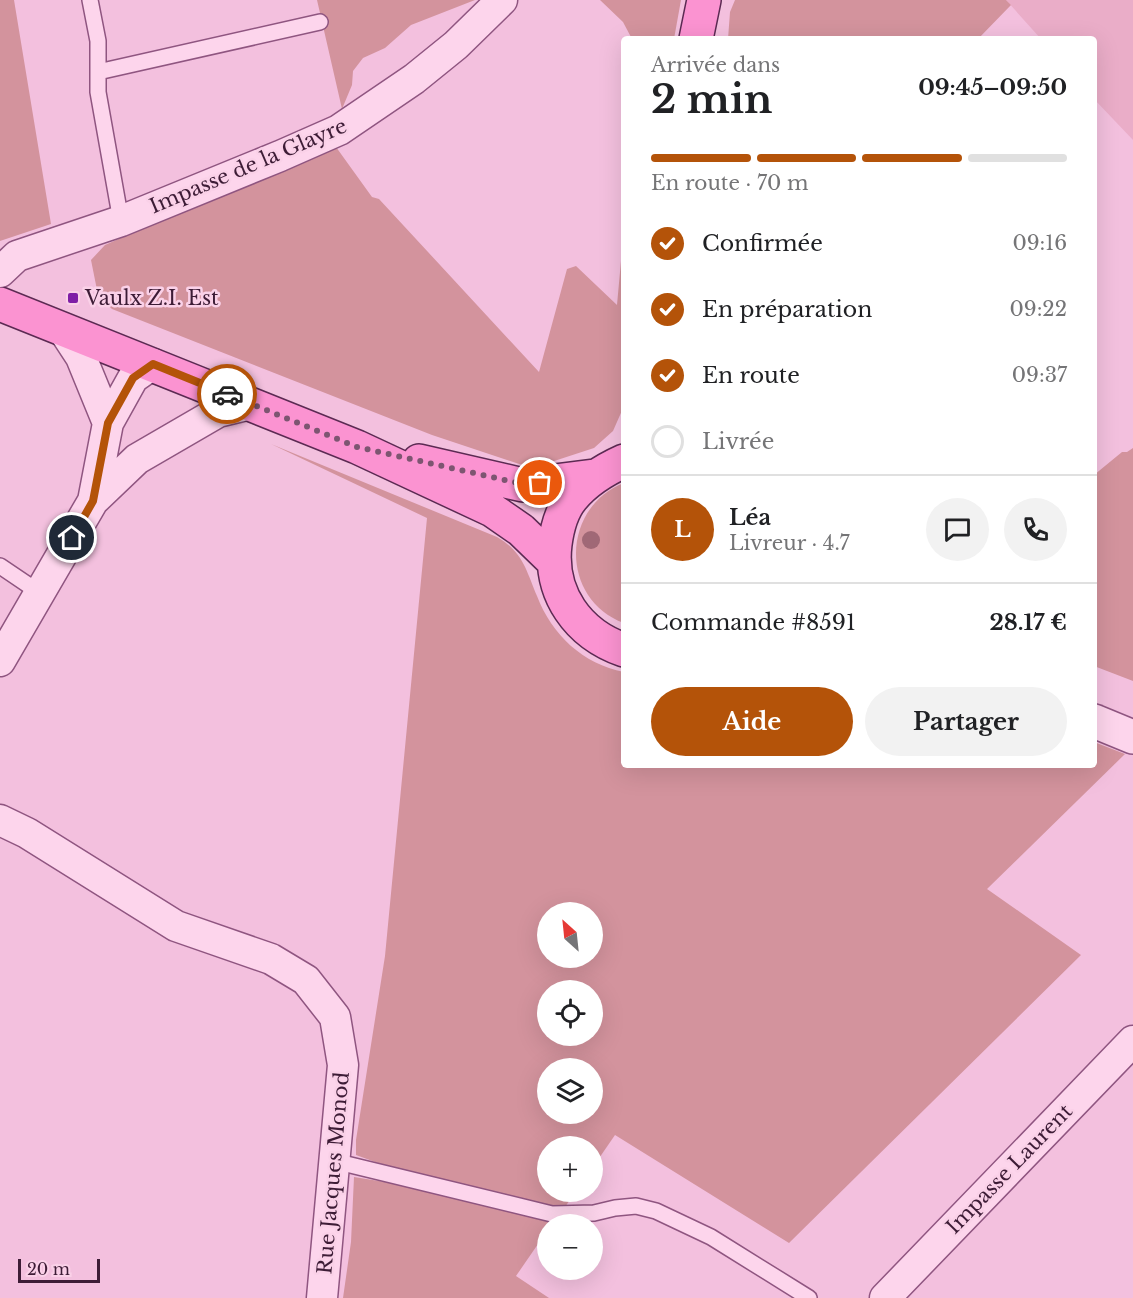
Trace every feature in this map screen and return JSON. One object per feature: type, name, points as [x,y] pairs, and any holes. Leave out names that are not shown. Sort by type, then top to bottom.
[{"type":"main road","points":[[697,36],[704,0]]},
{"type":"main road","points":[[0,304],[357,447],[492,510],[521,530],[553,561]]},
{"type":"main road","points":[[357,447],[523,484],[594,476]]},
{"type":"main road","points":[[621,462],[594,476],[571,499],[557,529],[553,561],[561,594],[579,622],[605,643],[621,649]]},
{"type":"street","name":"Impasse de la Glayre","points":[[0,272],[16,256],[121,221],[339,130],[414,79],[456,45],[502,0]]},
{"type":"street","points":[[62,328],[81,357],[108,423]]},
{"type":"street","points":[[93,501],[108,423],[133,378],[153,364]]},
{"type":"street","points":[[0,661],[93,501],[137,459],[218,412],[251,404]]},
{"type":"street","points":[[1097,722],[1133,737]]},
{"type":"street","name":"Rue Jacques Monod","points":[[0,811],[27,833]]},
{"type":"street","name":"Rue Jacques Monod","points":[[0,820],[27,833],[176,926],[271,959],[306,980],[335,1017],[343,1065],[322,1298]]},
{"type":"street","name":"Impasse Laurent","points":[[885,1298],[1133,1041]]},
{"type":"lane","points":[[90,0],[98,41],[98,92],[121,221]]},
{"type":"lane","points":[[98,72],[320,22]]},
{"type":"lane","points":[[0,566],[40,593]]},
{"type":"lane","points":[[334,1161],[552,1215],[594,1213],[636,1206],[656,1211],[711,1237],[809,1298]]},
{"type":"shaded area","points":[[0,0],[14,0],[51,224],[0,241]]},
{"type":"shaded area","points":[[317,0],[475,0],[411,25],[385,48],[363,58],[353,71],[352,85],[342,109]]},
{"type":"shaded area","points":[[600,0],[681,0],[675,36],[630,36],[623,22]]},
{"type":"shaded area","points":[[735,0],[1006,0],[1011,5],[981,36],[728,36],[730,12]]},
{"type":"shaded area","points":[[1006,0],[1133,0],[1133,140],[1097,102],[1097,36],[1038,36]]},
{"type":"shaded area","points":[[336,147],[372,197],[379,199],[539,372],[567,269],[576,266],[617,305],[621,261],[621,413],[613,431],[594,448],[545,464],[525,466],[432,435],[112,309],[98,295],[91,260],[105,245],[238,186]]},
{"type":"shaded area","points":[[271,444],[497,537],[513,549],[523,562],[543,610],[560,635],[582,655],[621,671],[621,768],[1097,768],[1097,743],[1125,754],[987,889],[1081,955],[789,1243],[615,1135],[603,1152],[603,1136],[537,1136],[537,1202],[568,1202],[563,1210],[397,1170],[356,1155],[356,1140],[385,956],[427,518]]},
{"type":"shaded area","points":[[1133,448],[1133,681],[1097,667],[1097,473],[1122,452]]},
{"type":"shaded area","points":[[621,485],[621,621],[603,611],[588,594],[579,574],[576,553],[579,532],[588,512],[603,495]]},
{"type":"shaded area","points":[[354,1177],[410,1186],[537,1218],[537,1246],[516,1276],[549,1298],[343,1298],[351,1242]]},
{"type":"way so far","points":[[227,394],[357,447],[523,484],[540,483]]},
{"type":"place","name":"Vaulx Z.I. Est","points":[[73,298]]},
{"type":"route","points":[[72,538],[93,501],[108,423],[133,378],[153,364],[227,394]]}]
